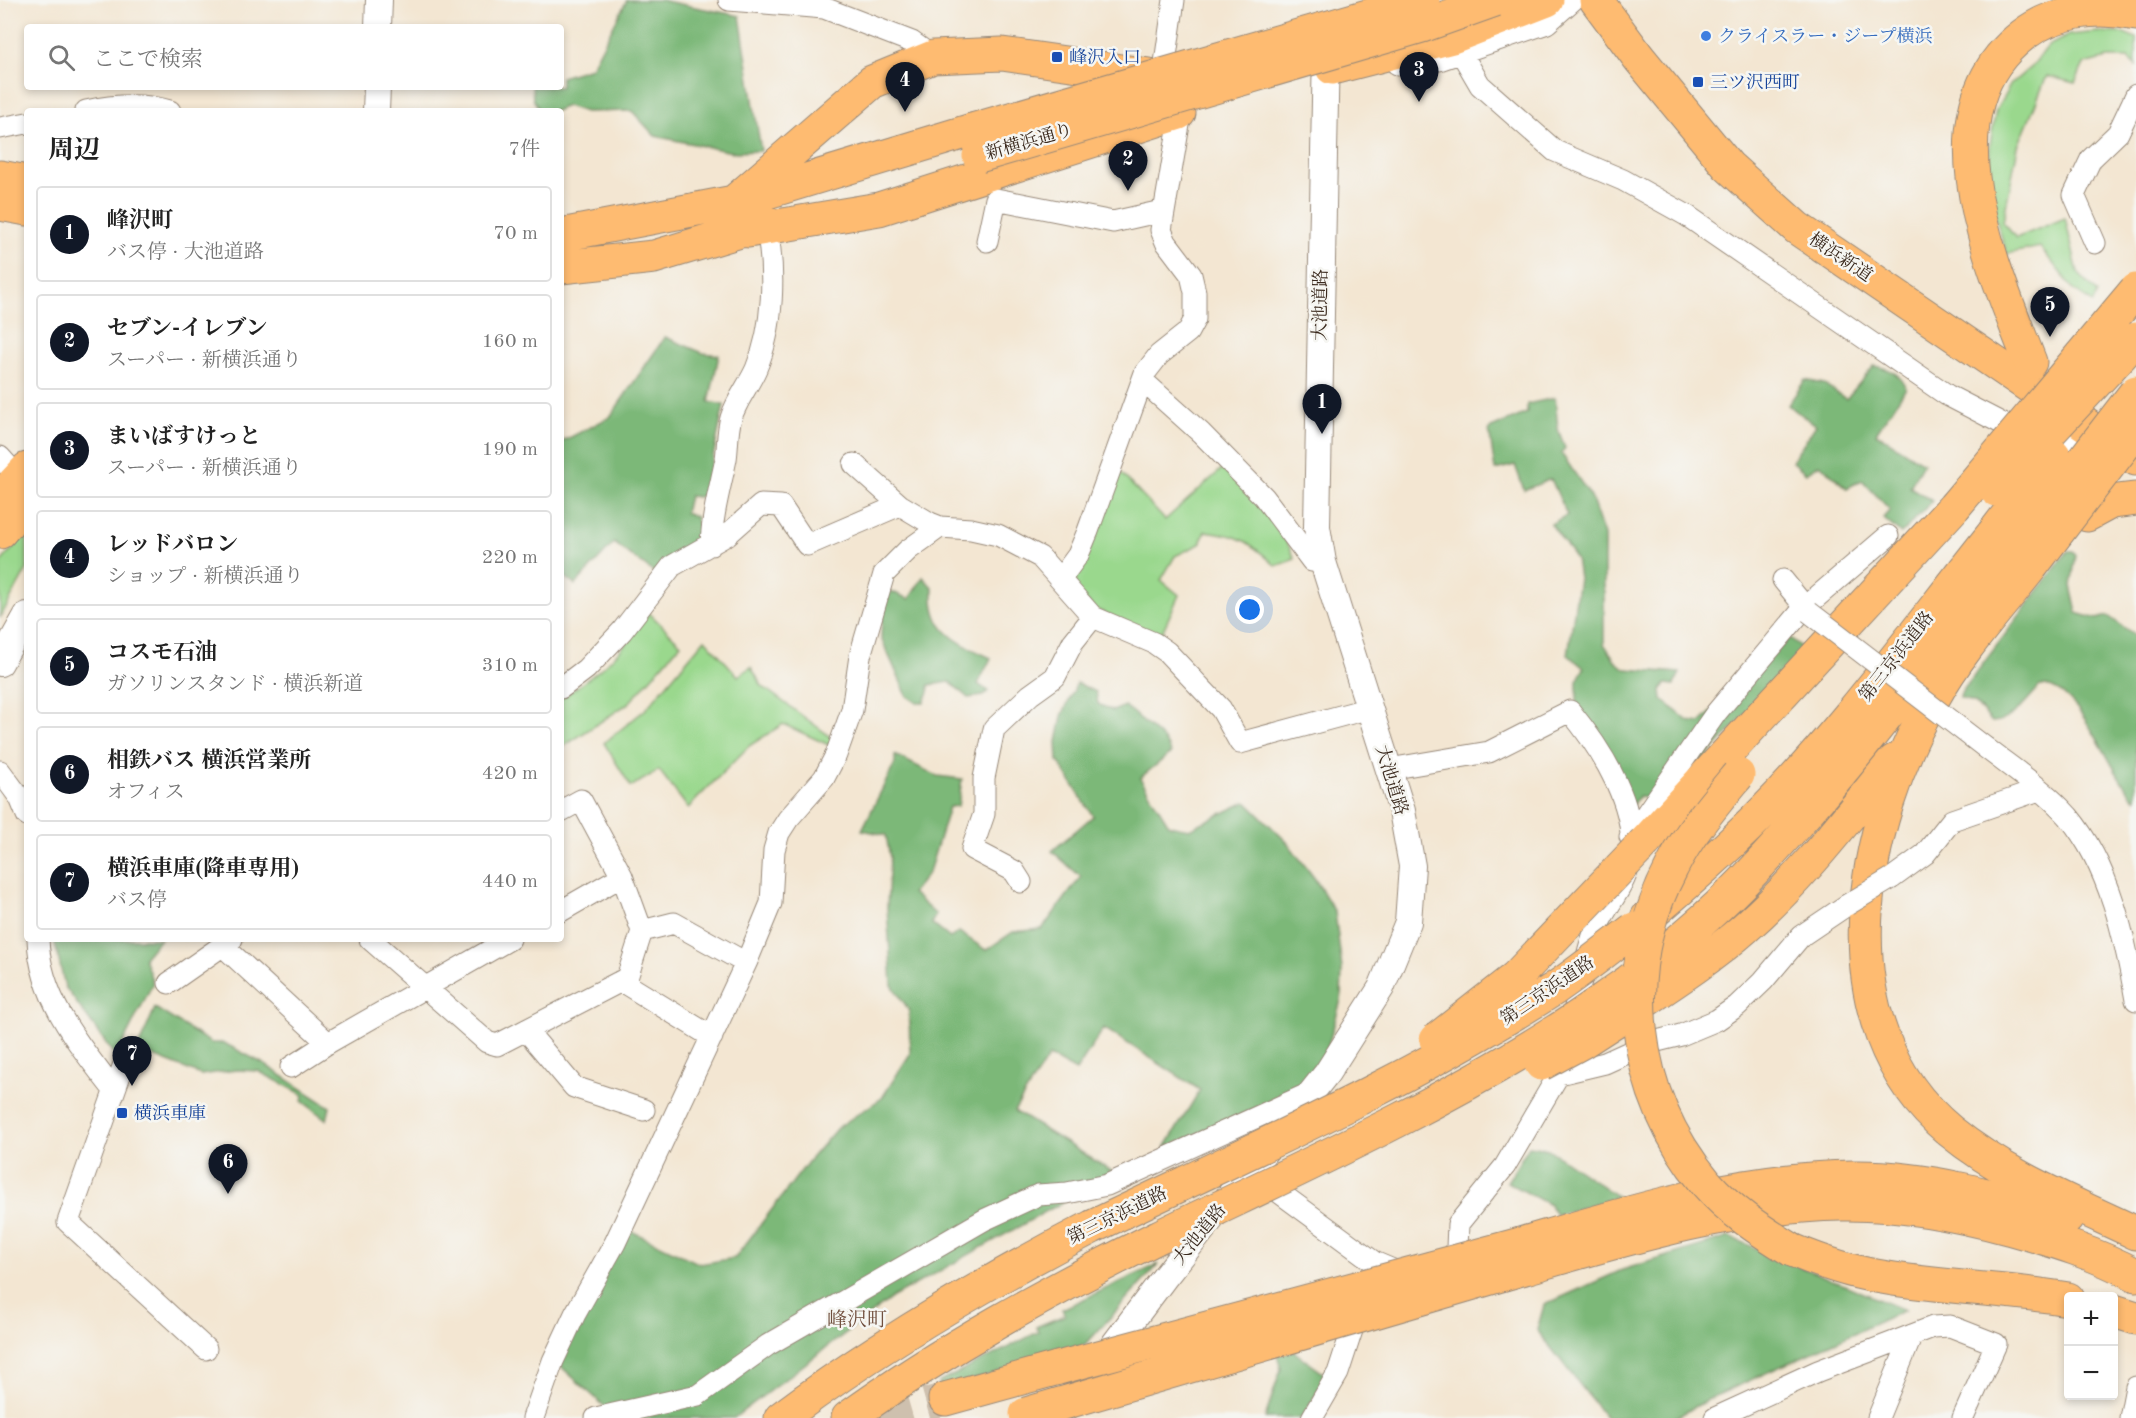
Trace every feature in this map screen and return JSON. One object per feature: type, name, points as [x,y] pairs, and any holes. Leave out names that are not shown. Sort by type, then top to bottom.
[{"type":"main road","name":"新横浜通り","points":[[976,143],[1422,26],[1495,0]]},
{"type":"main road","points":[[750,220],[879,209],[1324,70],[1457,45],[1547,0]]},
{"type":"main road","name":"横浜新道","points":[[1596,0],[1639,58],[1728,166],[1797,228],[2136,460]]},
{"type":"main road","name":"横浜新道","points":[[1625,0],[1653,40],[1734,141],[1812,213],[2030,362],[2136,441]]},
{"type":"main road","points":[[750,220],[872,82],[933,57],[1002,54],[1163,77],[1326,38],[1431,3]]},
{"type":"main road","name":"新横浜通り","points":[[564,267],[654,257],[750,220],[976,143],[1431,3]]},
{"type":"main road","points":[[2030,362],[1998,280],[1977,199],[1971,164],[1972,129],[1976,104],[1989,75],[2009,46],[2035,26],[2071,12],[2119,10],[2136,14]]},
{"type":"main road","points":[[0,177],[24,182]]},
{"type":"main road","points":[[0,204],[24,208]]},
{"type":"main road","name":"新横浜通り","points":[[564,235],[750,220]]},
{"type":"main road","points":[[2136,290],[1991,536],[1947,676],[1919,723],[1896,777],[1870,869],[1865,911],[1864,955],[1870,997],[1884,1038],[1901,1071],[1922,1103],[1949,1130],[1985,1157],[2038,1186],[2136,1233]]},
{"type":"main road","points":[[2064,1298],[2031,1292],[1876,1276],[1828,1264],[1792,1250],[1759,1229],[1707,1184],[1687,1157],[1653,1092],[1638,1027],[1637,996],[1640,959],[1656,900],[1672,867],[1698,825],[1738,775],[1991,536],[2136,339]]},
{"type":"main road","name":"第三京浜道路","points":[[781,1418],[917,1325],[1005,1271],[1361,1098],[1474,1037],[1555,987],[1634,929],[1715,859],[1762,813],[1835,732],[1991,536],[2136,345]]},
{"type":"main road","name":"第三京浜道路","points":[[848,1418],[965,1339],[1050,1291],[1292,1173],[1489,1071],[1557,1031],[1629,996],[1682,939],[1743,882],[1809,810],[1879,725],[1991,536],[2136,392]]},
{"type":"main road","points":[[1361,1098],[1516,977],[1637,840],[1991,536],[2136,430]]},
{"type":"main road","points":[[0,532],[14,480]]},
{"type":"main road","points":[[2087,515],[2111,502],[2136,499]]},
{"type":"main road","points":[[1629,996],[1704,961],[1752,922],[1781,894],[1894,761]]},
{"type":"main road","points":[[1019,1416],[1521,1257],[1662,1202],[1702,1194],[1785,1182],[1855,1177],[1900,1179],[1967,1191],[2029,1206],[2136,1245]]},
{"type":"main road","points":[[945,1399],[1058,1368],[1521,1257],[1634,1237],[1709,1220],[1783,1208],[1842,1204],[1908,1208],[1980,1220],[2055,1241],[2136,1275]]},
{"type":"main road","points":[[2118,1312],[2136,1318]]},
{"type":"street","points":[[378,24],[379,0]]},
{"type":"street","points":[[729,0],[824,8],[912,42],[933,57]]},
{"type":"street","points":[[1061,578],[1078,555],[1088,531],[1143,381],[1159,355],[1188,332],[1194,319],[1195,292],[1191,274],[1166,242],[1161,230],[1162,212],[1181,113],[1163,77],[1174,0]]},
{"type":"street","points":[[1457,45],[1547,23],[1573,0]]},
{"type":"street","points":[[1431,3],[1480,85],[1555,151],[1623,180],[1686,215],[1947,395],[2009,427],[2136,460]]},
{"type":"street","name":"大池道路","points":[[1059,1418],[1164,1278],[1327,1073],[1382,988],[1408,922],[1412,866],[1402,811],[1323,562],[1317,526],[1326,38]]},
{"type":"street","points":[[376,108],[377,90]]},
{"type":"street","points":[[2095,243],[2074,195],[2091,159],[2118,133],[2136,95]]},
{"type":"street","points":[[102,108],[117,105],[144,108]]},
{"type":"street","points":[[0,128],[24,124]]},
{"type":"street","points":[[987,241],[996,199],[1113,222],[1162,212]]},
{"type":"street","points":[[711,545],[711,522],[726,459],[731,417],[757,368],[767,335],[770,246],[750,220]]},
{"type":"street","points":[[1143,381],[1201,433],[1264,497],[1312,561],[1323,562]]},
{"type":"street","points":[[854,464],[900,505],[940,527],[971,529],[998,535],[1032,552],[1061,578],[1093,616],[1154,643],[1167,652],[1221,709],[1240,743],[1370,708]]},
{"type":"street","points":[[564,686],[586,669],[622,631],[672,566],[711,545],[741,525],[761,505],[781,506],[807,545],[900,505]]},
{"type":"street","points":[[533,1418],[561,1342],[615,1243],[746,963],[771,903],[774,850],[779,833],[788,819],[824,778],[837,755],[852,710],[860,656],[884,574],[908,550],[940,527]]},
{"type":"street","points":[[1250,1170],[1366,1257],[1415,1280],[1435,1280],[1455,1274],[1458,1224],[1505,1166],[1558,1074],[1592,938],[1629,865],[1637,840],[1716,713],[1807,610],[1888,537]]},
{"type":"street","points":[[1783,580],[1807,610],[1986,748],[2067,815],[2091,847],[2104,878],[2128,952],[2136,1000]]},
{"type":"street","points":[[1021,882],[1014,871],[972,849],[984,814],[984,778],[994,729],[1030,695],[1055,677],[1073,642],[1093,616]]},
{"type":"street","points":[[0,663],[24,620]]},
{"type":"street","points":[[1389,770],[1489,752],[1570,711],[1591,736],[1611,768],[1637,840]]},
{"type":"street","points":[[0,771],[20,798],[24,808]]},
{"type":"street","points":[[1558,1074],[1605,1063],[1649,1043],[1681,1035],[1717,1020],[1737,1006],[1763,981],[1801,936],[1892,878],[1925,854],[1952,820],[2039,790]]},
{"type":"street","points":[[374,942],[426,986],[486,1042],[497,1045],[627,978],[642,931],[622,876],[581,800],[564,809]]},
{"type":"street","points":[[564,909],[622,876]]},
{"type":"street","points":[[642,931],[674,923],[746,963]]},
{"type":"street","points":[[38,942],[46,987],[60,1015],[113,1089]]},
{"type":"street","points":[[291,1067],[328,1042],[505,942]]},
{"type":"street","points":[[169,982],[228,943],[328,1042]]},
{"type":"street","points":[[621,981],[712,1037]]},
{"type":"street","points":[[526,1030],[574,1087],[644,1110]]},
{"type":"street","points":[[125,1061],[113,1089],[68,1222],[206,1349]]},
{"type":"street","points":[[596,1418],[698,1395],[768,1345],[984,1221],[1038,1195],[1067,1193],[1107,1185],[1312,1091]]},
{"type":"street","points":[[1312,1418],[1338,1373],[1342,1352],[1362,1301],[1366,1257]]},
{"type":"street","points":[[1715,1418],[1818,1371],[1933,1327],[1950,1326],[1996,1344],[1963,1418]]},
{"type":"street","points":[[1878,1418],[1912,1335]]},
{"type":"street","points":[[2130,1418],[2136,1388]]},
{"type":"green space","points":[[627,0],[660,0],[740,16],[761,151],[732,152],[655,136],[632,111],[585,112],[567,106],[538,108],[533,99],[532,90],[564,90],[564,76],[591,68]]},
{"type":"green space","points":[[2099,32],[2124,33],[2136,38],[2136,66],[2128,58],[2108,58],[2084,64],[2075,83],[2047,76],[2018,146],[2003,222],[2016,238],[2065,218],[2078,273],[2097,293],[2093,303],[2074,290],[2040,247],[2007,254],[1987,191],[1990,145],[1996,110],[2011,84],[2033,65],[2048,46],[2069,35]]},
{"type":"green space","points":[[665,337],[703,353],[719,355],[709,402],[724,405],[705,495],[689,496],[685,513],[696,517],[701,539],[656,574],[614,543],[575,585],[564,576],[564,440],[610,417]]},
{"type":"green space","points":[[1874,366],[1893,372],[1906,388],[1876,433],[1923,463],[1910,487],[1932,501],[1901,534],[1883,518],[1890,510],[1862,480],[1847,488],[1820,464],[1806,473],[1792,461],[1816,425],[1788,405],[1805,380],[1824,384],[1846,399]]},
{"type":"green space","points":[[1555,398],[1558,429],[1565,448],[1561,453],[1591,497],[1604,535],[1604,644],[1617,663],[1626,669],[1680,673],[1674,685],[1666,684],[1661,690],[1662,699],[1688,721],[1700,723],[1790,638],[1805,650],[1661,806],[1649,798],[1639,797],[1631,805],[1577,710],[1577,681],[1584,668],[1568,655],[1579,578],[1576,559],[1551,524],[1567,515],[1551,479],[1524,490],[1515,465],[1495,470],[1489,429],[1527,413],[1527,404]]},
{"type":"green space","points":[[1223,468],[1273,522],[1295,559],[1276,566],[1244,541],[1228,535],[1205,531],[1200,544],[1175,556],[1161,580],[1179,595],[1160,637],[1095,609],[1074,590],[1077,577],[1071,577],[1118,470],[1165,520]]},
{"type":"green space","points":[[24,535],[24,574],[0,618],[0,563]]},
{"type":"green space","points":[[2068,551],[2073,551],[2076,555],[2071,586],[2077,613],[2097,619],[2108,616],[2136,636],[2136,799],[2126,788],[2082,714],[2069,699],[2055,689],[2040,686],[2013,714],[1992,722],[1975,703],[1960,698],[1961,693]]},
{"type":"green space","points":[[923,577],[933,588],[936,615],[948,634],[991,658],[978,684],[988,691],[983,696],[968,698],[950,682],[929,685],[929,692],[924,702],[916,702],[907,696],[881,638],[882,619],[888,590],[909,599]]},
{"type":"green space","points":[[648,612],[681,644],[629,703],[564,746],[564,696],[610,660]]},
{"type":"green space","points":[[705,639],[738,676],[751,667],[762,686],[835,740],[831,746],[783,724],[749,746],[688,808],[659,770],[631,787],[604,743],[646,709]]},
{"type":"green space","points":[[1077,683],[1096,692],[1098,704],[1113,711],[1125,706],[1164,740],[1171,753],[1140,778],[1169,825],[1189,829],[1246,802],[1287,842],[1315,879],[1335,912],[1342,969],[1341,1000],[1327,1050],[1303,1089],[1165,1148],[1200,1090],[1104,1028],[1076,1071],[1049,1056],[1014,1111],[1115,1173],[893,1297],[734,1418],[620,1418],[613,1414],[556,1362],[627,1229],[700,1264],[735,1258],[808,1162],[837,1128],[882,1098],[910,1054],[909,1010],[892,985],[887,907],[890,858],[886,835],[862,830],[895,763],[895,755],[937,776],[962,779],[958,806],[949,807],[929,872],[912,893],[936,915],[931,923],[950,938],[959,932],[986,950],[1013,932],[1042,929],[1081,877],[1052,851],[1093,816],[1058,761],[1057,742],[1062,716]]},
{"type":"green space","points":[[55,942],[157,942],[144,958],[153,983],[116,1057],[65,987]]},
{"type":"green space","points":[[155,1008],[211,1043],[224,1043],[264,1064],[330,1107],[327,1120],[302,1101],[304,1095],[258,1071],[236,1070],[201,1075],[146,1053],[135,1055]]},
{"type":"green space","points":[[1529,1146],[1548,1149],[1618,1197],[1556,1215],[1550,1205],[1507,1182]]},
{"type":"green space","points":[[1729,1237],[1905,1310],[1711,1398],[1675,1418],[1606,1418],[1537,1330],[1544,1305],[1622,1270]]},
{"type":"green space","points":[[1159,1264],[1085,1345],[940,1390],[938,1383],[1038,1332],[1036,1327],[1065,1315],[1062,1309]]},
{"type":"green space","points":[[1293,1351],[1327,1376],[1302,1418],[1265,1418],[1281,1369],[1277,1355]]},
{"type":"tunnel","points":[[879,1418],[945,1399]]},
{"type":"place","name":"クライスラー・ジープ横浜","points":[[1706,36]]},
{"type":"place","name":"峰沢入口","points":[[1057,57]]},
{"type":"place","name":"三ツ沢西町","points":[[1698,82]]},
{"type":"place","name":"まいばすけっと","points":[[1419,102]]},
{"type":"place","name":"レッドバロン","points":[[905,112]]},
{"type":"place","name":"セブン-イレブン","points":[[1128,191]]},
{"type":"place","name":"コスモ石油","points":[[2050,337]]},
{"type":"place","name":"峰沢町","points":[[1322,434]]},
{"type":"place","name":"横浜車庫(降車専用)","points":[[132,1086]]},
{"type":"place","name":"横浜車庫","points":[[122,1113]]},
{"type":"place","name":"相鉄バス 横浜営業所","points":[[228,1194]]},
{"type":"district","name":"峰沢町","points":[[857,1319]]}]
